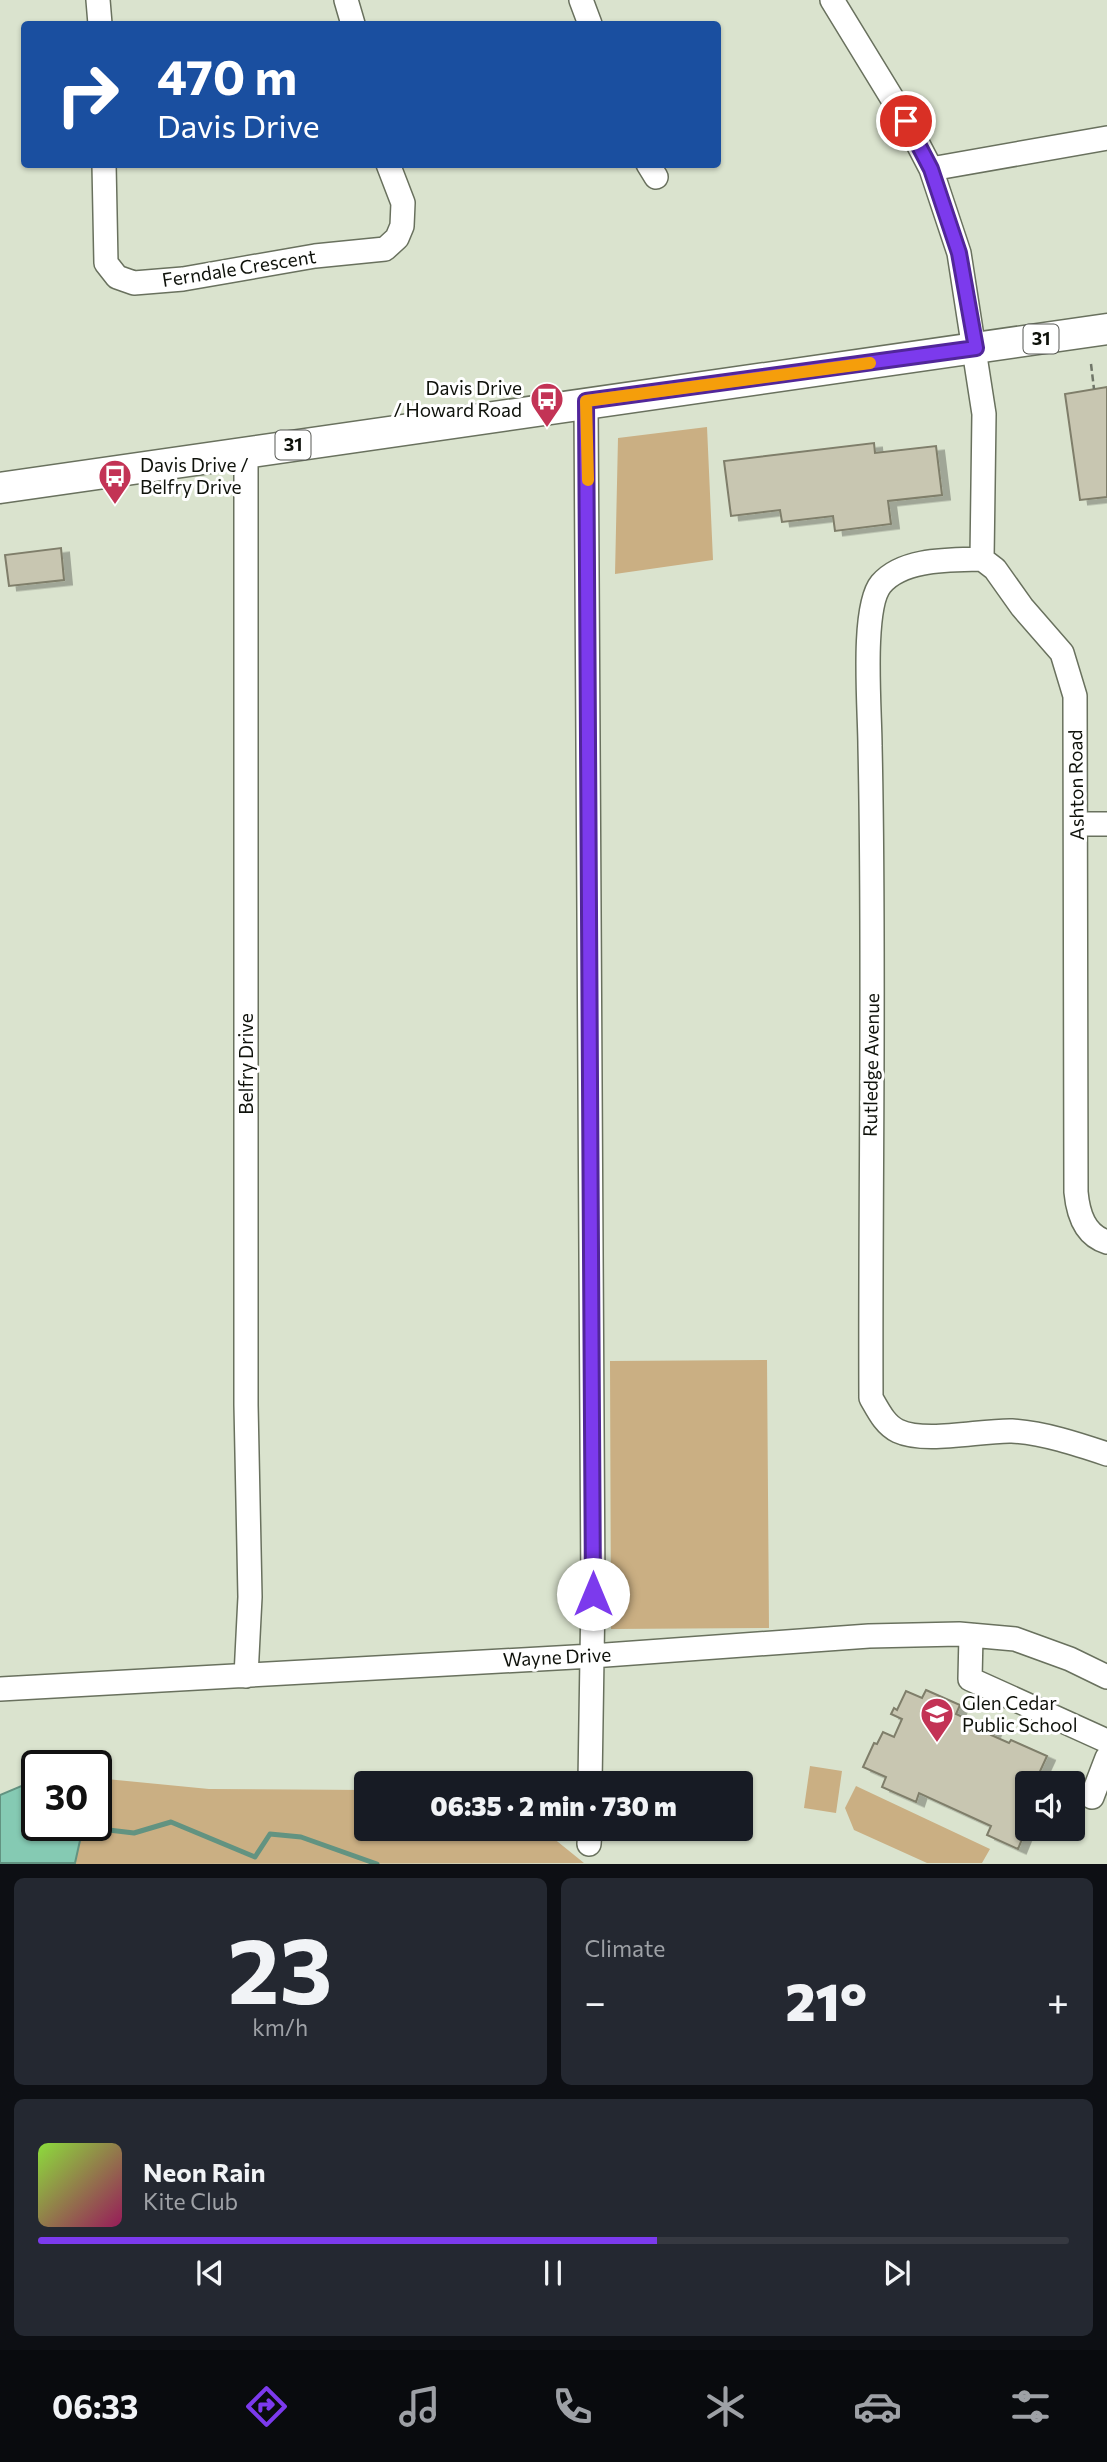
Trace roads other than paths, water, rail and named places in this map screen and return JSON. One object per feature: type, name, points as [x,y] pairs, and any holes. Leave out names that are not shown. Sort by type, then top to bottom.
[{"type":"main road","name":"31","points":[[0,488],[586,401],[1107,329]]},
{"type":"street","points":[[98,0],[100,21]]},
{"type":"street","points":[[346,0],[351,21]]},
{"type":"street","points":[[582,0],[589,21]]},
{"type":"street","points":[[832,0],[906,121],[931,169],[959,253],[976,348],[984,414],[982,559]]},
{"type":"street","points":[[931,169],[1107,138]]},
{"type":"street","name":"Ferndale Crescent","points":[[104,168],[106,263],[117,277],[134,283],[183,279],[315,256],[385,248],[397,238],[402,226],[403,203],[390,168]]},
{"type":"street","points":[[586,401],[592,1656],[590,1771]]},
{"type":"street","name":"Belfry Drive","points":[[246,452],[246,1405],[250,1597],[246,1676]]},
{"type":"street","name":"Ashton Road","points":[[982,559],[995,569],[1021,607],[1062,653],[1075,696],[1078,824],[1076,1192],[1078,1210],[1087,1230],[1107,1242]]},
{"type":"street","name":"Rutledge Avenue","points":[[982,559],[930,563],[895,572],[880,584],[871,606],[868,664],[873,895],[871,1398],[883,1418],[898,1431],[920,1435],[1013,1431],[1065,1441],[1107,1454]]},
{"type":"street","points":[[1078,824],[1107,824]]},
{"type":"street","points":[[971,1635],[970,1679],[1107,1741]]},
{"type":"street","name":"Wayne Drive","points":[[0,1689],[592,1656],[869,1636],[971,1635],[1014,1639],[1070,1659],[1107,1677]]},
{"type":"street","points":[[1092,1797],[1107,1758]]},
{"type":"water","points":[[21,1786],[21,1841],[80,1841],[75,1863],[0,1863],[0,1795]]},
{"type":"waterway","points":[[112,1830],[134,1833],[171,1822],[255,1857],[270,1834],[301,1837],[377,1864]]},
{"type":"place","name":"Davis Drive / Howard Road","points":[[547,429]]},
{"type":"place","name":"Davis Drive / Belfry Drive","points":[[115,506]]},
{"type":"place","name":"Glen Cedar Public School","points":[[937,1744]]}]
